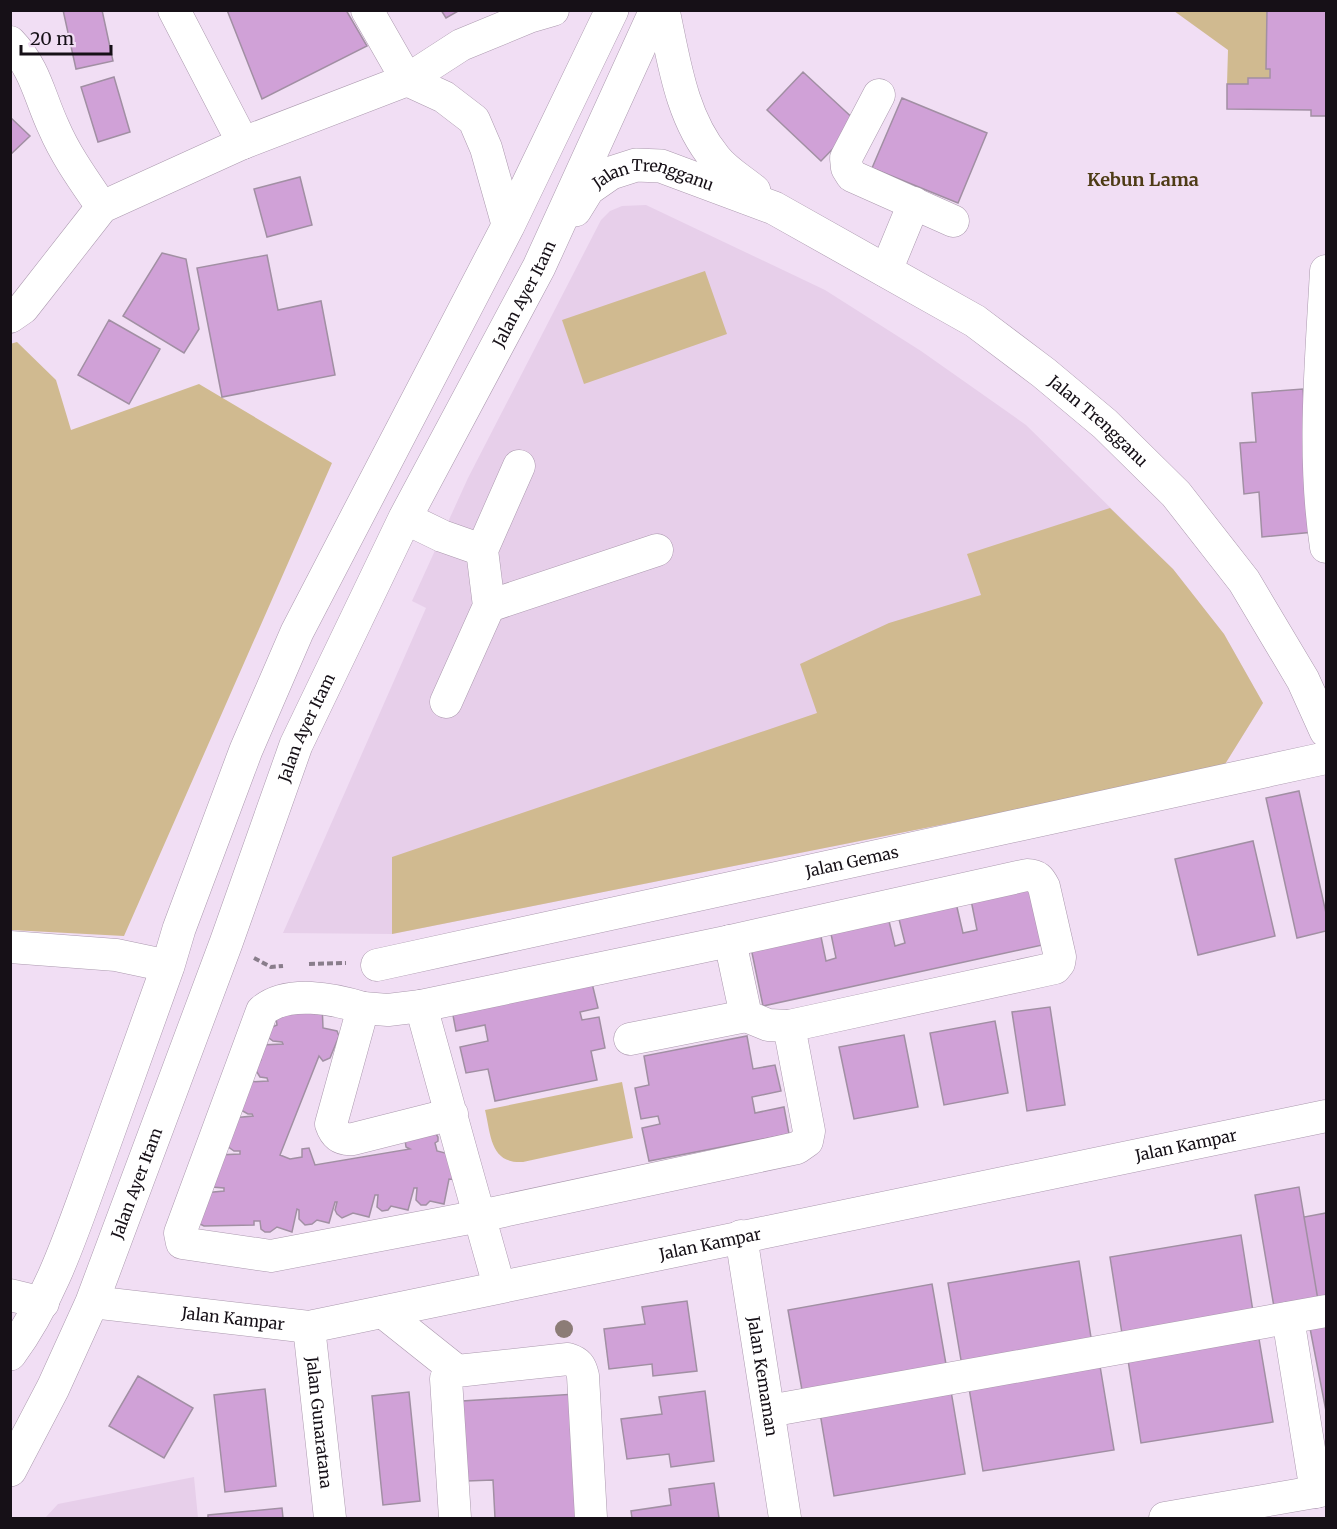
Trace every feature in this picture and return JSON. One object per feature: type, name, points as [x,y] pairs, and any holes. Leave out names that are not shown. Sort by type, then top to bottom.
[{"type":"main road","points":[[10,1354],[26,1333],[43,1303],[64,1253],[168,966],[179,929],[246,750],[297,633],[508,226],[612,10]]},
{"type":"main road","name":"Jalan Ayer Itam","points":[[10,1470],[53,1388],[92,1302],[226,943],[296,745],[405,518],[539,267],[656,10]]},
{"type":"main road","name":"Jalan Trengganu","points":[[663,10],[683,100],[701,139],[717,161],[774,208]]},
{"type":"main road","name":"Jalan Trengganu","points":[[539,267],[588,189],[611,173],[636,165],[661,166],[774,208],[975,321],[1044,373],[1105,424],[1176,494],[1245,581],[1304,680],[1326,731]]},
{"type":"street","points":[[174,10],[243,143]]},
{"type":"street","points":[[367,10],[407,80],[444,97],[474,120],[486,148],[508,226]]},
{"type":"street","points":[[10,317],[23,308],[102,207],[243,143],[407,80],[461,45],[529,17],[553,10]]},
{"type":"street","points":[[10,42],[24,57],[54,129],[79,174],[102,207]]},
{"type":"street","points":[[879,95],[846,158],[847,168],[852,176],[953,221]]},
{"type":"street","points":[[886,271],[914,203]]},
{"type":"street","points":[[1326,271],[1318,415],[1320,507],[1326,547]]},
{"type":"street","points":[[447,702],[489,606],[482,550],[519,466]]},
{"type":"street","points":[[405,518],[442,536],[482,550]]},
{"type":"street","points":[[489,606],[657,550]]},
{"type":"street","name":"Jalan Gemas","points":[[377,965],[1326,758]]},
{"type":"street","points":[[630,1039],[746,1016],[768,1025],[789,1026],[1055,968],[1060,957],[1044,887],[1040,879],[1034,875],[1027,875],[421,1006],[388,1010],[363,1008],[324,997],[274,1003],[262,1011],[179,1238],[182,1243],[271,1256],[480,1216],[797,1148],[807,1141],[809,1131],[789,1026]]},
{"type":"street","points":[[730,941],[746,1016]]},
{"type":"street","points":[[10,947],[116,955],[168,966]]},
{"type":"street","points":[[421,1006],[499,1286]]},
{"type":"street","points":[[363,1008],[331,1124],[334,1133],[346,1140],[353,1139],[452,1114]]},
{"type":"street","name":"Jalan Kampar","points":[[92,1302],[309,1327],[1326,1116]]},
{"type":"street","name":"Jalan Kemaman","points":[[741,1236],[785,1518]]},
{"type":"street","points":[[10,1295],[43,1303]]},
{"type":"street","points":[[769,1411],[1326,1311]]},
{"type":"street","points":[[383,1312],[457,1371]]},
{"type":"street","points":[[1165,1518],[1321,1491],[1288,1318]]},
{"type":"street","name":"Jalan Gunaratana","points":[[309,1327],[330,1518]]},
{"type":"street","points":[[456,1518],[446,1382],[448,1376],[457,1371],[568,1359],[576,1361],[581,1366],[591,1518]]},
{"type":"path","points":[[226,943],[271,967],[295,965]]},
{"type":"path","points":[[306,964],[377,965]]},
{"type":"shaded area","points":[[1174,11],[1267,11],[1270,78],[1248,84],[1227,84],[1228,50]]},
{"type":"shaded area","points":[[646,205],[825,290],[921,351],[1026,425],[1173,569],[1224,634],[1263,703],[1222,769],[392,934],[283,933],[426,608],[412,601],[468,478],[601,220],[610,211],[622,206]]},
{"type":"shaded area","points":[[705,271],[727,334],[584,384],[562,320]]},
{"type":"shaded area","points":[[17,342],[56,380],[71,430],[199,384],[332,463],[124,936],[11,930],[10,344]]},
{"type":"shaded area","points":[[1110,508],[1173,569],[1224,634],[1263,703],[1222,769],[392,934],[392,857],[817,713],[800,664],[889,623],[981,595],[967,554]]},
{"type":"shaded area","points":[[622,1082],[633,1138],[523,1162],[504,1158],[494,1146],[485,1110]]},
{"type":"shaded area","points":[[194,1477],[198,1518],[45,1518],[58,1504]]},
{"type":"building","points":[[63,10],[102,10],[113,61],[76,69]]},
{"type":"building","points":[[227,10],[346,10],[367,46],[262,99]]},
{"type":"building","points":[[441,10],[460,10],[446,18]]},
{"type":"building","points":[[1267,10],[1326,10],[1326,116],[1311,116],[1311,110],[1227,109],[1227,84],[1248,84],[1248,78],[1270,78],[1270,69],[1266,69]]},
{"type":"building","points":[[803,72],[858,123],[821,161],[767,110]]},
{"type":"building","points":[[114,77],[130,132],[98,142],[81,87]]},
{"type":"building","points":[[902,98],[987,133],[958,203],[872,168]]},
{"type":"building","points":[[10,117],[30,136],[10,155]]},
{"type":"building","points":[[300,177],[312,225],[267,237],[254,189]]},
{"type":"building","points":[[162,253],[186,259],[199,329],[184,353],[123,316]]},
{"type":"building","points":[[267,255],[278,310],[321,301],[335,375],[222,397],[197,268]]},
{"type":"building","points":[[109,320],[160,349],[129,404],[78,375]]},
{"type":"building","points":[[1303,389],[1314,532],[1262,537],[1259,492],[1244,494],[1240,443],[1256,442],[1252,393]]},
{"type":"building","points":[[1299,791],[1326,913],[1326,931],[1297,938],[1266,798]]},
{"type":"building","points":[[1253,841],[1275,936],[1198,955],[1175,859]]},
{"type":"building","points":[[1035,885],[1047,944],[763,1006],[751,948],[820,932],[826,961],[836,958],[830,929],[888,917],[895,946],[905,943],[898,915],[956,903],[963,933],[977,930],[971,900]]},
{"type":"building","points":[[590,975],[598,1008],[580,1012],[582,1020],[599,1017],[605,1048],[591,1051],[597,1080],[495,1101],[488,1069],[466,1073],[460,1047],[488,1041],[485,1025],[456,1031],[451,1005]]},
{"type":"building","points":[[322,1003],[323,1028],[337,1031],[339,1036],[330,1058],[323,1061],[319,1056],[280,1155],[290,1159],[302,1157],[302,1149],[309,1148],[315,1165],[410,1149],[406,1147],[405,1140],[436,1134],[438,1137],[435,1143],[437,1151],[461,1157],[457,1180],[449,1179],[444,1204],[430,1201],[426,1205],[421,1205],[416,1200],[417,1188],[414,1188],[408,1210],[391,1206],[388,1210],[382,1211],[377,1207],[378,1195],[375,1195],[369,1217],[353,1213],[342,1218],[335,1210],[337,1202],[335,1202],[329,1223],[317,1220],[305,1225],[299,1219],[297,1209],[292,1232],[277,1227],[270,1232],[265,1232],[261,1229],[260,1221],[254,1221],[254,1225],[204,1226],[198,1223],[203,1193],[224,1191],[224,1188],[212,1187],[217,1155],[240,1154],[240,1151],[234,1151],[227,1146],[232,1118],[253,1116],[241,1110],[246,1082],[268,1081],[267,1078],[260,1077],[255,1069],[261,1060],[261,1045],[283,1044],[273,1041],[268,1034],[272,1027],[277,1025],[275,1011]]},
{"type":"building","points":[[1050,1007],[1065,1105],[1027,1111],[1012,1012]]},
{"type":"building","points":[[995,1021],[1008,1093],[944,1105],[930,1033]]},
{"type":"building","points":[[904,1035],[918,1107],[854,1119],[839,1047]]},
{"type":"building","points":[[747,1036],[753,1069],[775,1065],[781,1091],[752,1097],[755,1113],[784,1107],[789,1134],[649,1161],[642,1128],[660,1124],[658,1116],[641,1119],[635,1088],[649,1085],[644,1056]]},
{"type":"building","points":[[1299,1187],[1319,1306],[1275,1313],[1255,1195]]},
{"type":"building","points":[[1326,1213],[1326,1304],[1319,1306],[1304,1217]]},
{"type":"building","points":[[1241,1235],[1254,1318],[1123,1340],[1110,1257]]},
{"type":"building","points":[[1079,1261],[1092,1344],[962,1366],[948,1283]]},
{"type":"building","points":[[932,1284],[947,1370],[803,1396],[788,1310]]},
{"type":"building","points":[[687,1301],[697,1371],[653,1376],[652,1364],[609,1369],[604,1329],[645,1324],[642,1307]]},
{"type":"building","points":[[1326,1320],[1326,1411],[1309,1323]]},
{"type":"building","points":[[1259,1339],[1273,1422],[1141,1443],[1128,1360]]},
{"type":"building","points":[[1100,1366],[1114,1450],[983,1471],[969,1388]]},
{"type":"building","points":[[138,1376],[193,1408],[164,1458],[109,1426]]},
{"type":"building","points":[[265,1389],[276,1486],[225,1492],[214,1395]]},
{"type":"building","points":[[705,1391],[714,1461],[671,1467],[669,1454],[627,1459],[621,1419],[662,1414],[659,1397]]},
{"type":"building","points":[[951,1391],[965,1474],[834,1496],[820,1413]]},
{"type":"building","points":[[409,1392],[420,1501],[383,1505],[372,1396]]},
{"type":"building","points":[[576,1394],[583,1518],[495,1518],[493,1480],[467,1481],[462,1401]]},
{"type":"building","points":[[714,1483],[719,1518],[632,1518],[631,1511],[671,1505],[669,1489]]},
{"type":"building","points":[[282,1508],[283,1518],[208,1518],[208,1515]]},
{"type":"district","name":"Kebun Lama","points":[[1143,180]]}]
